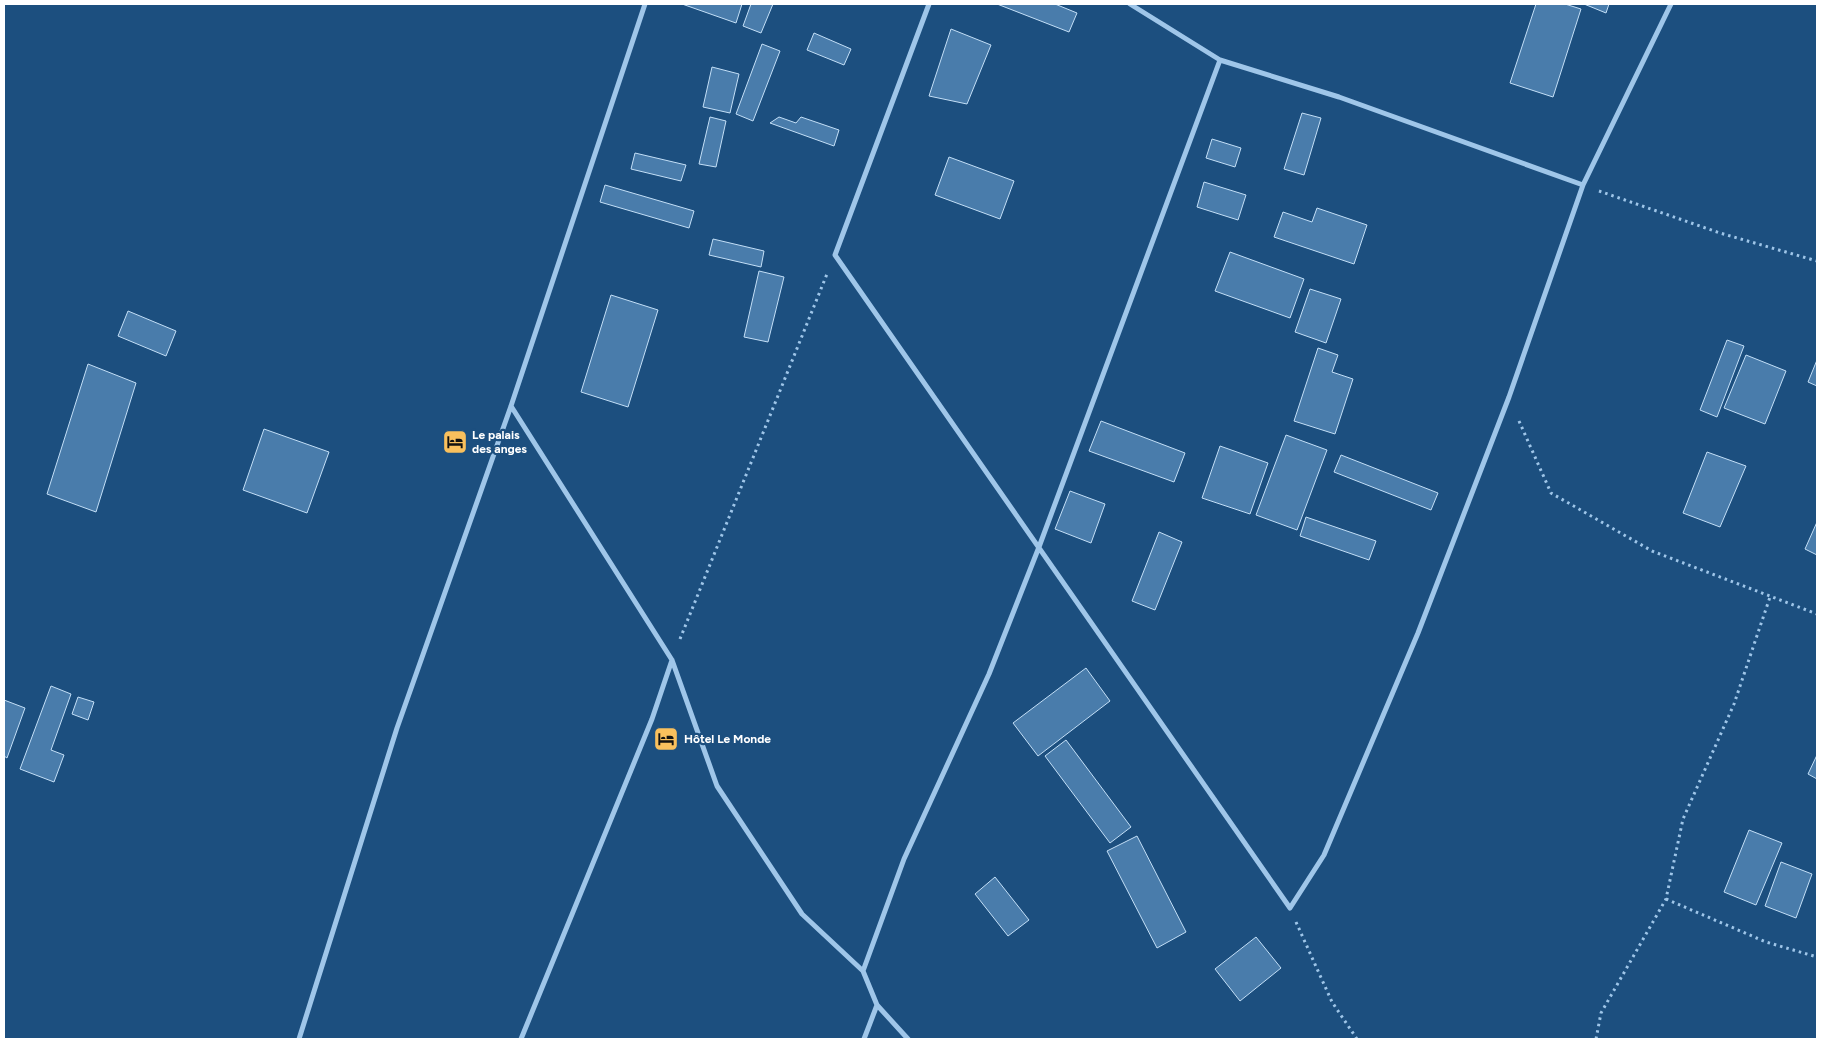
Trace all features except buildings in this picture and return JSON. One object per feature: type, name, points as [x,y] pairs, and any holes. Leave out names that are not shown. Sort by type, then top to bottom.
[{"type":"street","points":[[299,1039],[397,728],[511,406],[645,4]]},
{"type":"street","points":[[929,4],[835,255],[1290,908],[1324,855],[1418,633],[1509,397],[1583,185],[1671,4]]},
{"type":"street","points":[[1130,4],[1220,60],[1339,97],[1583,185]]},
{"type":"street","points":[[863,971],[904,859],[989,674],[1039,547],[1220,60]]},
{"type":"street","points":[[511,406],[672,660],[717,786],[802,914],[863,971],[877,1005],[908,1039]]},
{"type":"street","points":[[521,1039],[652,719],[672,660]]},
{"type":"street","points":[[864,1039],[877,1005]]},
{"type":"path","points":[[1583,185],[1720,233],[1817,261]]},
{"type":"path","points":[[672,660],[835,255]]},
{"type":"path","points":[[1509,397],[1551,493],[1652,551],[1817,614]]},
{"type":"path","points":[[1596,1039],[1601,1013],[1666,899],[1683,820],[1734,704],[1770,597]]},
{"type":"path","points":[[1666,899],[1766,942],[1817,956]]},
{"type":"path","points":[[1290,908],[1332,1002],[1357,1039]]},
{"type":"place","name":"Le palais des anges","points":[[455,442]]},
{"type":"place","name":"Hôtel Le Monde","points":[[666,739]]}]
